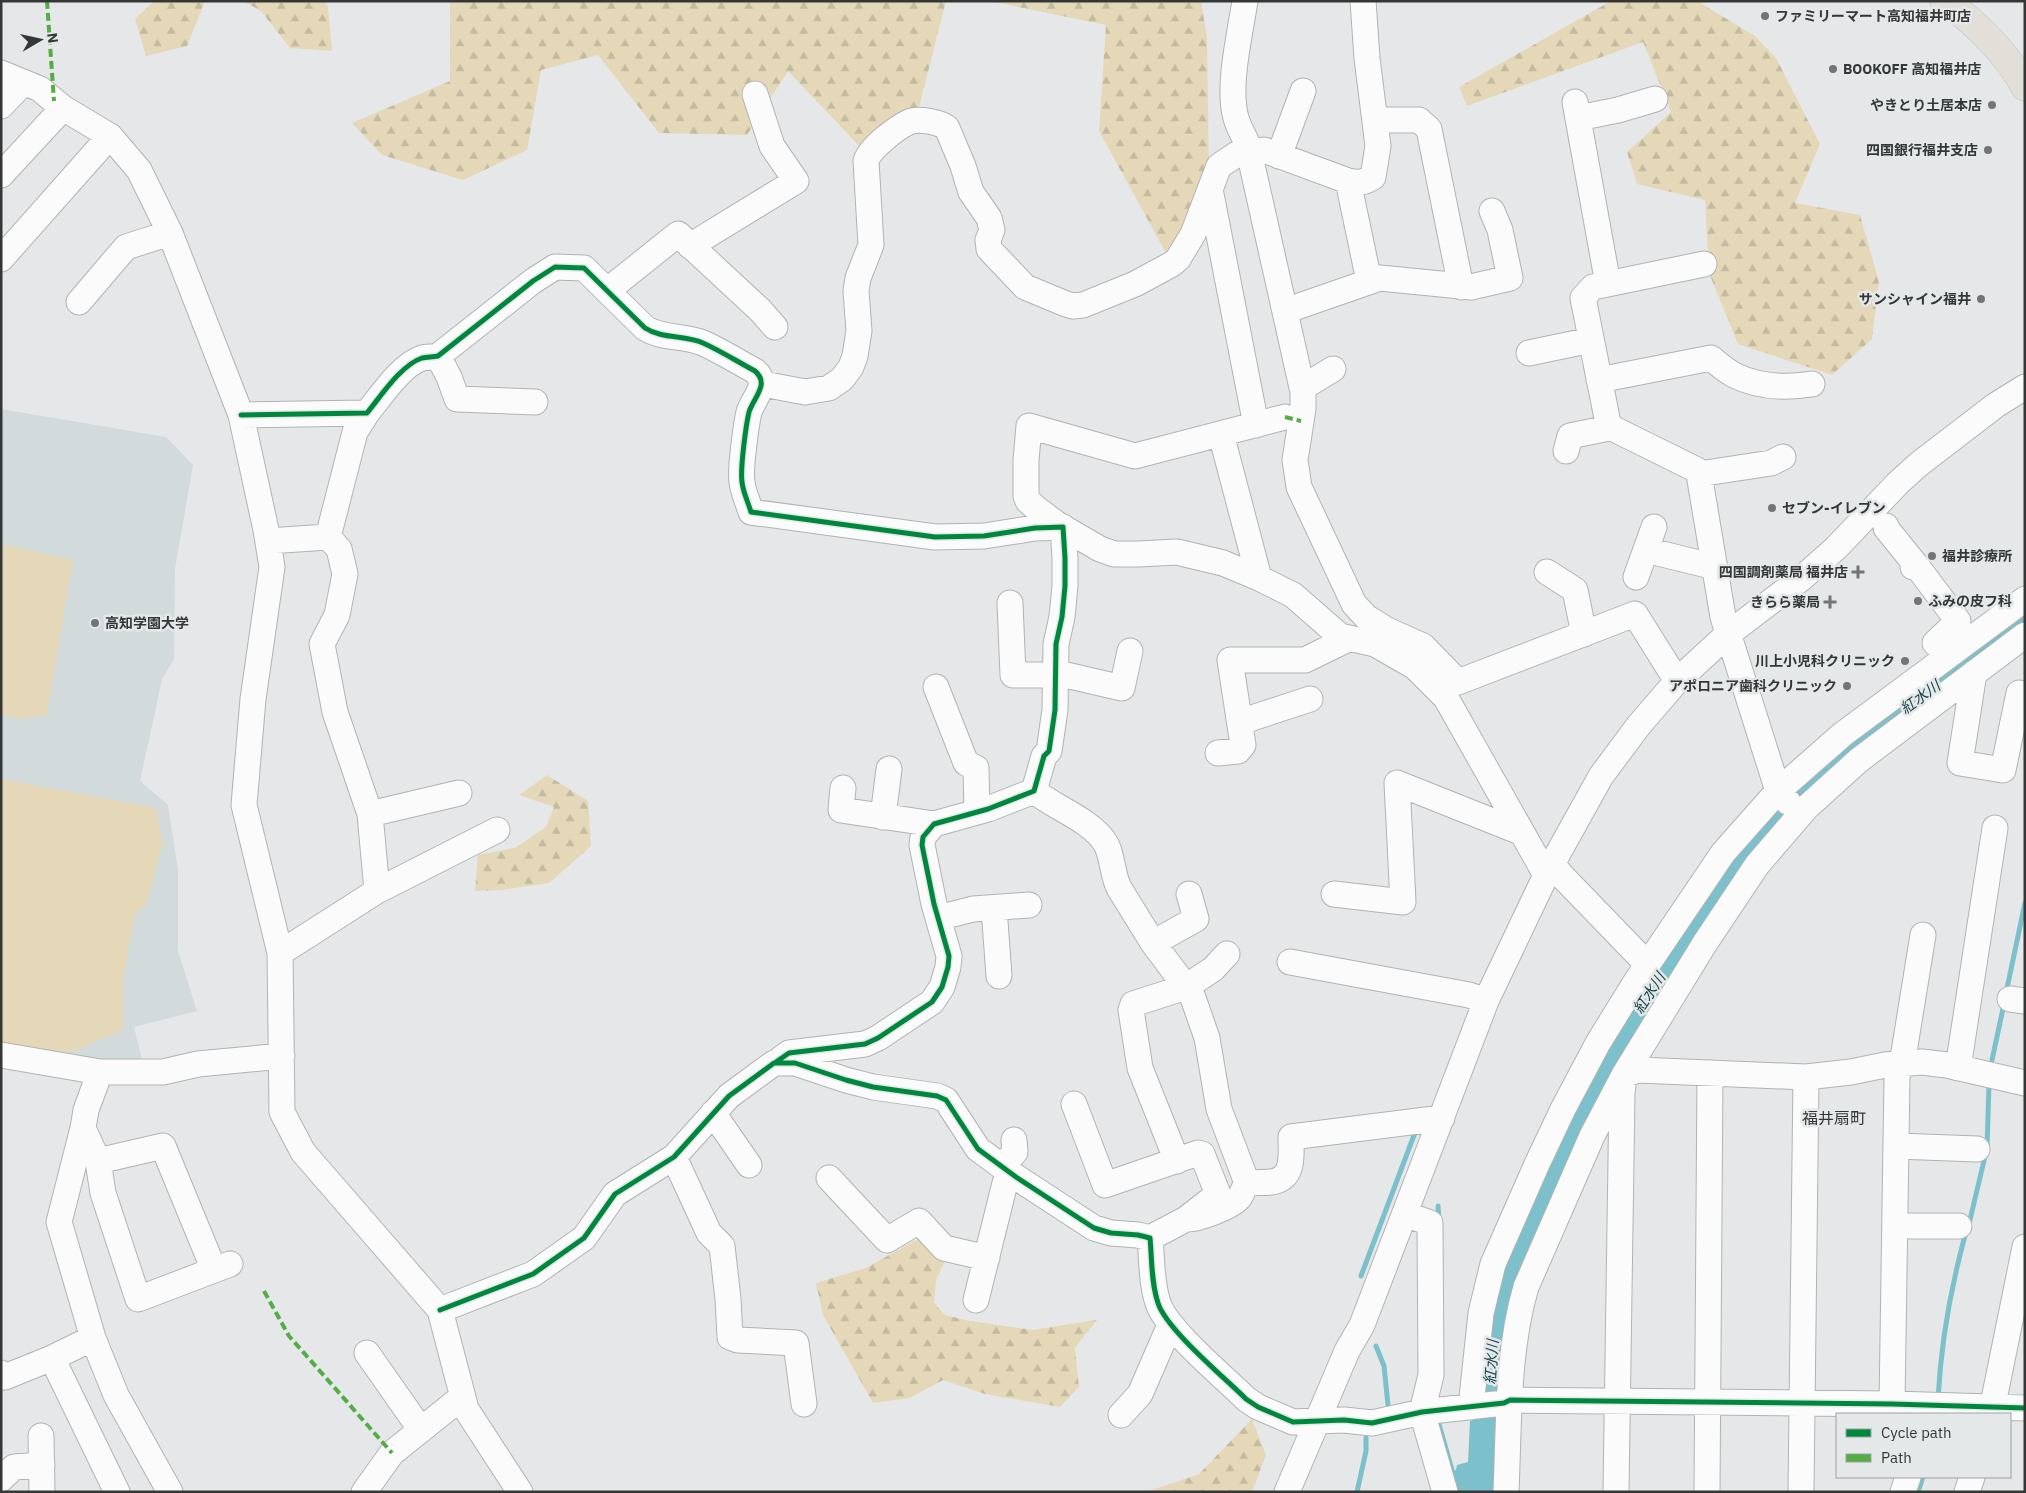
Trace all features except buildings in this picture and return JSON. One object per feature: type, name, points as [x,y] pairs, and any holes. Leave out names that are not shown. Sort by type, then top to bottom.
[{"type":"main road","points":[[1944,1],[1972,23],[2000,50],[2025,87]]},
{"type":"street","points":[[1244,1],[1232,92],[1236,118],[1252,152],[1252,165],[1302,388],[1303,409],[1295,460],[1299,487],[1354,604],[1366,617],[1387,630],[1423,646],[1458,682],[1635,614],[1677,681]]},
{"type":"street","points":[[763,384],[805,392],[829,388],[842,379],[851,367],[855,356],[859,331],[856,291],[858,278],[872,245],[866,161],[869,154],[894,132],[911,121],[938,123],[947,128],[963,166],[971,192],[990,218],[992,230],[988,240],[989,249],[1025,287],[1038,294],[1073,306],[1083,305],[1135,284],[1172,264],[1183,252],[1193,234],[1219,166],[1237,154],[1264,150],[1348,181],[1367,182],[1372,177],[1378,146],[1367,58],[1363,1]]},
{"type":"street","points":[[1,106],[12,78],[40,89],[63,108],[110,136],[139,170],[170,233],[241,415],[272,567],[253,699],[244,806],[280,954],[282,1112],[303,1152],[440,1310],[466,1409],[520,1492]]},
{"type":"street","points":[[1279,156],[1303,91]]},
{"type":"street","points":[[690,246],[796,181],[772,146],[756,94]]},
{"type":"street","points":[[1608,284],[1576,110],[1618,110],[1655,99]]},
{"type":"street","points":[[1,175],[63,108]]},
{"type":"street","points":[[1375,120],[1419,120],[1428,129],[1461,287]]},
{"type":"street","points":[[1,259],[110,136]]},
{"type":"street","points":[[1348,181],[1369,281]]},
{"type":"street","points":[[1210,189],[1256,425]]},
{"type":"street","points":[[1285,311],[1380,278],[1461,287],[1471,287],[1510,278],[1500,230],[1492,211]]},
{"type":"street","points":[[78,302],[126,248],[170,233]]},
{"type":"street","points":[[608,290],[678,234],[775,327]]},
{"type":"street","points":[[1609,428],[1582,298],[1593,287],[1704,264]]},
{"type":"street","points":[[328,536],[355,432],[367,413],[397,377],[412,364],[423,358],[438,356],[556,266],[584,268],[652,332],[688,338],[702,343],[756,371],[761,376],[763,384],[750,410],[746,426],[742,481],[751,512],[935,538],[984,536],[1035,528],[1063,527]]},
{"type":"street","points":[[1529,353],[1591,340]]},
{"type":"street","points":[[438,356],[458,399],[535,402]]},
{"type":"street","points":[[1599,380],[1711,358],[1734,375],[1770,385],[1798,386],[1812,384]]},
{"type":"street","points":[[1302,388],[1333,369]]},
{"type":"street","points":[[1288,1492],[1346,1351],[1362,1325],[1486,1002],[1549,869],[1600,776],[1639,725],[1677,681],[1728,634],[1802,578],[1836,548],[1898,483],[1919,464],[1996,404],[2025,387]]},
{"type":"street","points":[[241,415],[367,413]]},
{"type":"street","points":[[1285,417],[1134,456],[1029,426],[1026,460],[1026,496],[1028,501],[1037,509],[1100,549],[1114,554],[1177,552],[1223,563],[1293,595],[1340,636],[1375,644],[1415,667],[1446,698],[1520,832],[1549,869],[1561,875],[1648,965]]},
{"type":"street","points":[[1566,451],[1570,436],[1609,428],[1697,470],[1723,617],[1789,803]]},
{"type":"street","points":[[1221,434],[1259,578]]},
{"type":"street","points":[[1699,474],[1770,463],[1783,457]]},
{"type":"street","points":[[1886,526],[1914,566],[1958,621],[1935,643]]},
{"type":"street","points":[[1034,791],[1044,756],[1049,751],[1056,710],[1056,644],[1062,616],[1065,586],[1063,527]]},
{"type":"street","points":[[1636,577],[1654,527]]},
{"type":"street","points":[[268,541],[328,536]]},
{"type":"street","points":[[328,536],[339,549],[345,574],[337,614],[322,644],[335,712],[370,814],[377,891]]},
{"type":"street","points":[[1646,550],[1715,567]]},
{"type":"street","points":[[1548,572],[1576,590],[1584,634]]},
{"type":"street","points":[[1506,1492],[1507,1402],[1518,1322],[1526,1287],[1592,1136],[1624,1075],[1705,943],[1757,865],[1814,757],[2025,600]]},
{"type":"street","points":[[1010,603],[1013,675],[1066,675],[1120,696],[1130,651]]},
{"type":"street","points":[[1472,1407],[1481,1313],[1493,1264],[1523,1194],[1563,1109],[1598,1043],[1722,853],[1789,803],[1859,760],[2025,635]]},
{"type":"street","points":[[1218,753],[1238,751],[1243,745],[1230,660],[1305,660],[1348,639]]},
{"type":"street","points":[[1974,673],[1958,772],[2003,770],[2019,693]]},
{"type":"street","points":[[936,686],[942,729],[966,763],[976,768],[977,812]]},
{"type":"street","points":[[1240,722],[1310,699]]},
{"type":"street","points":[[883,817],[889,769]]},
{"type":"street","points":[[1334,894],[1403,902],[1397,783],[1520,832]]},
{"type":"street","points":[[843,788],[841,810],[934,824],[977,812],[1034,791]]},
{"type":"street","points":[[1034,791],[1097,832],[1107,845],[1114,879],[1119,888],[1153,943],[1192,995],[1206,1038],[1219,1109],[1247,1183]]},
{"type":"street","points":[[370,814],[460,793]]},
{"type":"street","points":[[440,1310],[533,1274],[584,1238],[615,1194],[674,1158],[729,1096],[789,1053],[865,1044],[878,1038],[932,1002],[942,987],[949,956],[938,918],[922,845],[923,837],[934,824]]},
{"type":"street","points":[[1958,1068],[1996,880],[1995,828]]},
{"type":"street","points":[[280,954],[377,891],[497,830]]},
{"type":"street","points":[[1153,943],[1196,919],[1188,894]]},
{"type":"street","points":[[938,918],[973,909],[1029,905]]},
{"type":"street","points":[[994,908],[999,976]]},
{"type":"street","points":[[1892,1404],[1897,1077],[1904,1052],[1923,935]]},
{"type":"street","points":[[1177,1160],[1140,1068],[1131,1010],[1134,1004],[1186,988],[1213,969],[1227,954]]},
{"type":"street","points":[[1290,962],[1469,995],[1486,1002]]},
{"type":"street","points":[[1,1055],[100,1072],[163,1072],[198,1064],[282,1056]]},
{"type":"street","points":[[774,1063],[795,1063],[873,1087],[937,1096],[946,1100],[978,1149],[1007,1171],[1094,1228],[1110,1233],[1150,1238],[1186,1219],[1218,1194],[1202,1154],[1198,1153],[1105,1185],[1074,1104]]},
{"type":"street","points":[[1624,1075],[1638,1070],[1806,1077],[1900,1064],[1934,1063],[2025,1084]]},
{"type":"street","points":[[100,1072],[86,1110],[58,1222],[93,1338],[116,1395],[170,1492]]},
{"type":"street","points":[[1707,1492],[1710,1073]]},
{"type":"street","points":[[1616,1492],[1622,1093],[1624,1075]]},
{"type":"street","points":[[1801,1492],[1806,1077]]},
{"type":"street","points":[[713,1113],[750,1164]]},
{"type":"street","points":[[1247,1183],[1273,1182],[1284,1177],[1291,1167],[1291,1137],[1442,1118]]},
{"type":"street","points":[[83,1128],[98,1161],[102,1193],[138,1298],[222,1267],[164,1146],[98,1161]]},
{"type":"street","points":[[976,1300],[1006,1183],[1007,1171],[1015,1152],[1014,1140]]},
{"type":"street","points":[[1897,1146],[1977,1149]]},
{"type":"street","points":[[674,1158],[709,1233],[722,1246],[730,1338],[796,1344],[804,1404]]},
{"type":"street","points":[[829,1178],[887,1240],[919,1221],[944,1248],[986,1258]]},
{"type":"street","points":[[1186,1219],[1195,1219],[1230,1204],[1238,1198],[1247,1183]]},
{"type":"street","points":[[1405,1214],[1430,1223],[1431,1375],[1422,1412],[1445,1492]]},
{"type":"street","points":[[1896,1226],[1959,1226]]},
{"type":"street","points":[[1150,1238],[1154,1286],[1158,1305],[1170,1325],[1246,1399],[1258,1407],[1294,1422],[1344,1420],[1372,1423],[1422,1412],[1507,1402],[1892,1404],[1992,1411],[2025,1408]]},
{"type":"street","points":[[1992,1411],[2025,1247]]},
{"type":"street","points":[[1121,1415],[1140,1394],[1170,1325]]},
{"type":"street","points":[[1,1373],[6,1377],[93,1338]]},
{"type":"street","points":[[367,1353],[420,1430]]},
{"type":"street","points":[[52,1358],[117,1492]]},
{"type":"street","points":[[364,1492],[392,1453],[462,1397]]},
{"type":"street","points":[[41,1436],[42,1492]]},
{"type":"street","points":[[1,1480],[14,1467],[42,1465]]},
{"type":"street","points":[[1903,1492],[1908,1478]]},
{"type":"street","points":[[1967,1492],[1972,1478]]},
{"type":"shaded area","points":[[1,409],[166,437],[193,465],[175,569],[174,659],[162,679],[140,781],[168,805],[178,870],[178,951],[197,1011],[134,1027],[143,1064],[1,1057]]},
{"type":"green space","points":[[154,1],[205,1],[187,46],[146,56],[135,19]]},
{"type":"green space","points":[[243,1],[323,1],[328,6],[332,51],[290,48],[261,11]]},
{"type":"green space","points":[[450,1],[946,1],[917,115],[864,151],[788,71],[747,135],[659,133],[598,55],[541,70],[527,150],[463,180],[382,155],[352,123],[450,81]]},
{"type":"green space","points":[[990,1],[1201,1],[1207,38],[1209,178],[1189,231],[1166,253],[1099,131],[1106,25]]},
{"type":"green space","points":[[1611,1],[1697,1],[1755,36],[1776,58],[1820,144],[1795,203],[1860,215],[1879,282],[1872,339],[1832,375],[1738,344],[1709,273],[1705,200],[1637,184],[1627,152],[1671,112],[1643,42],[1467,106],[1459,87]]},
{"type":"green space","points":[[1,544],[73,560],[47,715],[18,719],[1,714]]},
{"type":"green space","points":[[547,775],[588,801],[591,846],[549,883],[501,890],[475,891],[478,855],[515,848],[546,827],[554,807],[519,795]]},
{"type":"green space","points":[[1,779],[156,808],[163,844],[147,902],[134,917],[123,983],[123,1030],[75,1051],[1,1051]]},
{"type":"green space","points":[[918,1239],[946,1259],[936,1280],[934,1303],[945,1315],[965,1320],[1032,1330],[1097,1320],[1075,1348],[1079,1387],[1060,1407],[985,1394],[943,1380],[910,1398],[873,1403],[823,1315],[816,1283],[866,1268]]},
{"type":"green space","points":[[1252,1419],[1266,1455],[1252,1492],[1146,1492],[1199,1474]]},
{"type":"water","points":[[1494,1417],[1500,1423],[1499,1492],[1452,1492],[1447,1473],[1456,1470],[1457,1465],[1468,1462],[1470,1421]]},
{"type":"waterway","name":"紅水川","points":[[1486,1492],[1486,1430],[1495,1317],[1511,1266],[1576,1117],[1620,1037],[1727,874],[1774,818],[1794,798],[1862,739],[2025,620]]},
{"type":"waterway","points":[[2006,993],[2025,903]]},
{"type":"waterway","points":[[1992,1060],[2004,1004]]},
{"type":"waterway","points":[[1969,1224],[1987,1148],[1989,1084]]},
{"type":"waterway","points":[[1361,1276],[1416,1130]]},
{"type":"waterway","points":[[1438,1206],[1439,1220]]},
{"type":"waterway","points":[[1938,1399],[1947,1314],[1966,1232]]},
{"type":"waterway","points":[[1376,1346],[1384,1366],[1388,1405]]},
{"type":"waterway","points":[[1438,1421],[1454,1477]]},
{"type":"waterway","points":[[1357,1492],[1366,1451],[1366,1438]]},
{"type":"waterway","points":[[1918,1492],[1923,1478]]},
{"type":"marked path","points":[[47,1],[54,101]]},
{"type":"marked path","points":[[1285,417],[1301,421]]},
{"type":"marked path","points":[[264,1291],[289,1336],[392,1453]]},
{"type":"cycle path","points":[[241,415],[367,413],[407,367],[422,358],[438,356],[533,281],[555,267],[584,268],[645,328],[659,334],[703,343],[755,371],[759,376],[761,386],[749,412],[742,467],[744,493],[751,512],[935,537],[984,536],[1035,528],[1063,527],[1065,586],[1062,617],[1056,644],[1055,710],[1049,751],[1044,756],[1034,791],[988,809],[934,824],[923,837],[922,845],[934,904],[949,956],[942,987],[932,1002],[878,1038],[865,1044],[789,1053],[776,1062]]},
{"type":"cycle path","points":[[440,1310],[533,1274],[584,1238],[615,1194],[674,1157],[729,1096],[774,1063],[795,1063],[873,1087],[937,1096],[946,1100],[978,1149],[1016,1177],[1094,1228],[1111,1233],[1150,1238],[1156,1295],[1163,1314],[1172,1326],[1197,1353],[1246,1399],[1258,1407],[1293,1422],[1344,1420],[1372,1423],[1422,1412],[1504,1403],[1510,1400],[1892,1404],[2025,1408]]},
{"type":"place","name":"ファミリーマート高知福井町店","points":[[1765,16]]},
{"type":"place","name":"BOOKOFF 高知福井店","points":[[1833,69]]},
{"type":"place","name":"やきとり土居本店","points":[[1992,105]]},
{"type":"place","name":"四国銀行福井支店","points":[[1988,150]]},
{"type":"place","name":"サンシャイン福井","points":[[1981,299]]},
{"type":"place","name":"セブン-イレブン","points":[[1772,508]]},
{"type":"place","name":"福井診療所","points":[[1932,556]]},
{"type":"place","name":"四国調剤薬局 福井店","points":[[1858,572]]},
{"type":"place","name":"ふみの皮フ科","points":[[1918,601]]},
{"type":"place","name":"きらら薬局","points":[[1830,602]]},
{"type":"place","name":"高知学園大学","points":[[95,623]]},
{"type":"place","name":"川上小児科クリニック","points":[[1905,661]]},
{"type":"place","name":"アポロニア歯科クリニック","points":[[1847,686]]},
{"type":"district","name":"福井扇町","points":[[1834,1118]]}]
